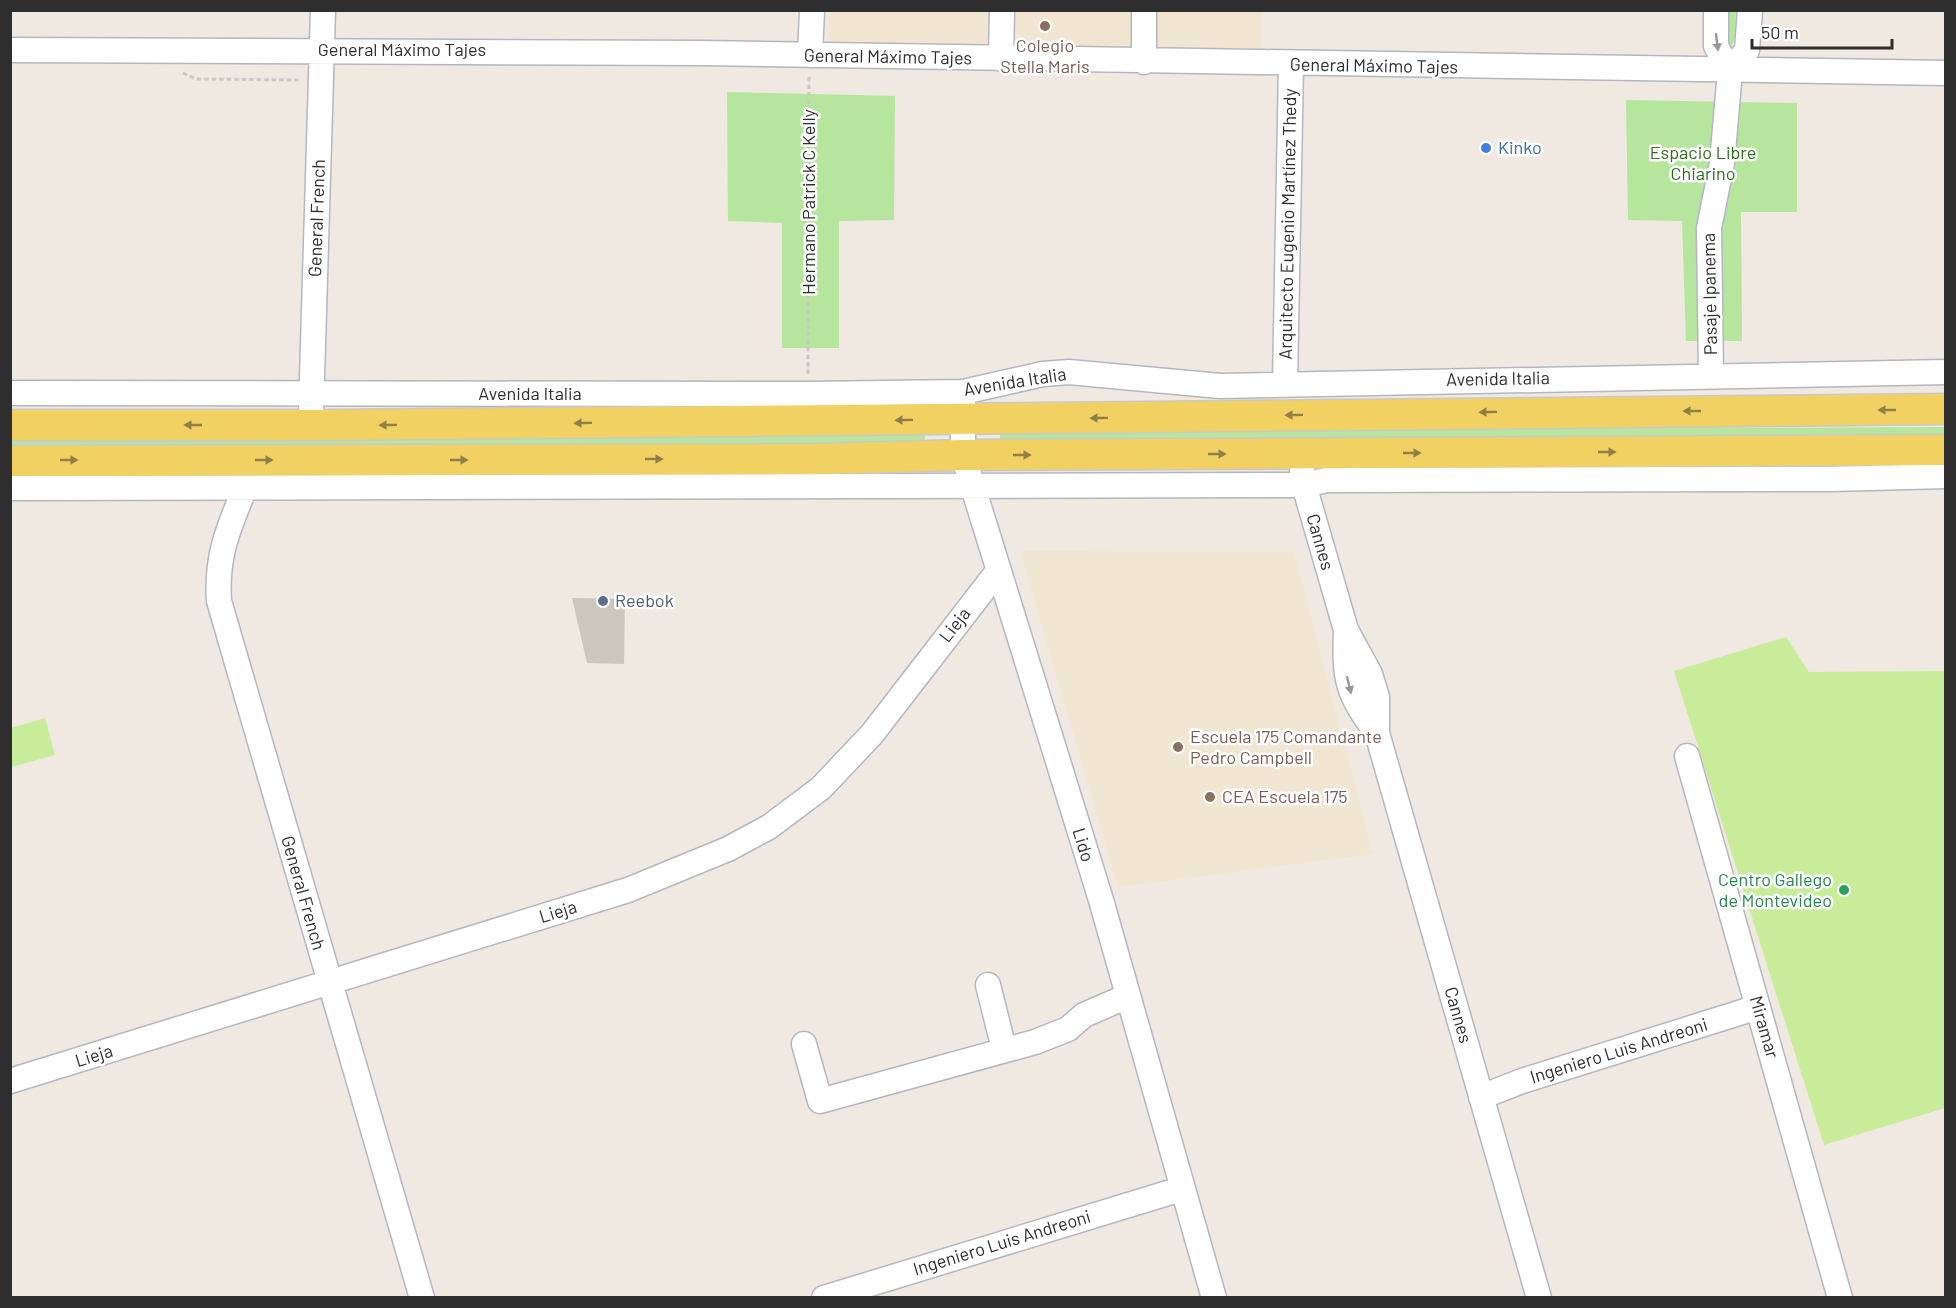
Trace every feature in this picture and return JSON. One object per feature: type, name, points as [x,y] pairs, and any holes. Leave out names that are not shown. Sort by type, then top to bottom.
[{"type":"main road","name":"Avenida Italia","points":[[10,425],[311,425],[963,406],[1946,410]]},
{"type":"main road","points":[[10,460],[792,459],[963,455],[1946,450]]},
{"type":"street","name":"General French","points":[[311,425],[323,10]]},
{"type":"street","points":[[810,55],[812,10]]},
{"type":"street","points":[[1001,59],[1002,10]]},
{"type":"street","points":[[1144,10],[1144,62]]},
{"type":"street","points":[[1716,10],[1716,45],[1730,71],[1747,50],[1750,10]]},
{"type":"street","name":"General Máximo Tajes","points":[[10,50],[323,50],[810,55],[1291,65],[1946,74]]},
{"type":"street","name":"Arquitecto Eugenio Martínez Thedy","points":[[1285,383],[1291,65]]},
{"type":"street","name":"Pasaje Ipanema","points":[[1711,375],[1709,228],[1722,163],[1730,71]]},
{"type":"street","name":"Avenida Italia","points":[[10,393],[808,394],[963,406],[1043,374],[1069,372],[1099,373],[1156,382],[1220,386],[1946,372]]},
{"type":"street","name":"Lido","points":[[963,406],[963,455],[1128,996],[1181,1189],[1214,1298]]},
{"type":"street","name":"Cannes","points":[[1300,453],[1304,485],[1346,630],[1348,686],[1356,705],[1377,733],[1539,1298]]},
{"type":"street","points":[[10,488],[1304,485],[1327,480],[1946,476]]},
{"type":"street","name":"General French","points":[[245,488],[220,549],[217,574],[219,601],[422,1298]]},
{"type":"street","name":"Lieja","points":[[10,1081],[628,890],[687,868],[769,827],[821,788],[872,734],[998,571]]},
{"type":"street","name":"Miramar","points":[[1687,756],[1840,1298]]},
{"type":"street","points":[[988,985],[1004,1049]]},
{"type":"street","points":[[804,1044],[820,1101],[1035,1042],[1068,1029],[1084,1015],[1128,996]]},
{"type":"street","name":"Ingeniero Luis Andreoni","points":[[1481,1097],[1522,1081],[1758,1007]]},
{"type":"street","name":"Ingeniero Luis Andreoni","points":[[824,1298],[1181,1189]]},
{"type":"path","name":"Hermano Patrick C Kelly","points":[[808,394],[810,55]]},
{"type":"shaded area","name":"Colegio Stella Maris","points":[[829,11],[1262,11],[1261,51],[829,42]]},
{"type":"shaded area","points":[[1020,551],[1294,552],[1373,854],[1118,887]]},
{"type":"green space","points":[[1722,11],[1736,11],[1735,40],[1730,47],[1725,46]]},
{"type":"green space","points":[[727,92],[895,96],[894,220],[839,221],[839,348],[782,348],[782,223],[728,221]]},
{"type":"green space","name":"Espacio Libre Chiarino","points":[[1626,100],[1797,103],[1797,212],[1741,212],[1742,341],[1686,341],[1682,221],[1628,220]]},
{"type":"green space","points":[[1946,427],[1945,442],[1000,443],[1000,431]]},
{"type":"green space","points":[[925,431],[925,439],[920,444],[11,448],[10,432]]},
{"type":"green space","name":"Centro Gallego de Montevideo","points":[[1786,637],[1809,672],[1945,671],[1945,1108],[1824,1145],[1674,671]]},
{"type":"green space","points":[[45,718],[55,755],[11,767],[11,728]]},
{"type":"building","points":[[572,598],[625,599],[624,664],[587,663]]},
{"type":"place","name":"Colegio Stella Maris","points":[[1045,26]]},
{"type":"place","name":"Kinko","points":[[1486,148]]},
{"type":"place","name":"Reebok","points":[[603,601]]},
{"type":"place","name":"Escuela 175 Comandante Pedro Campbell","points":[[1178,747]]},
{"type":"place","name":"CEA Escuela 175","points":[[1210,797]]},
{"type":"place","name":"Centro Gallego de Montevideo","points":[[1844,890]]}]
